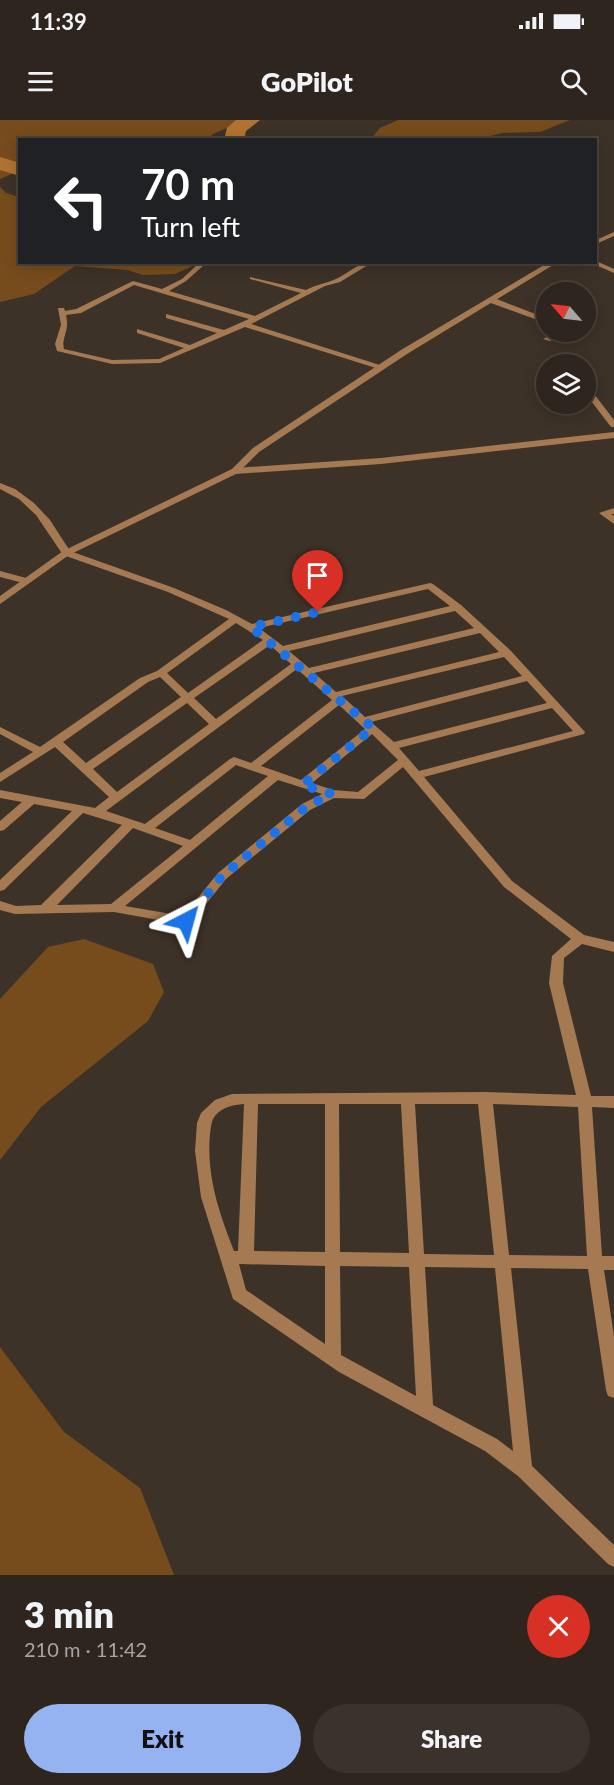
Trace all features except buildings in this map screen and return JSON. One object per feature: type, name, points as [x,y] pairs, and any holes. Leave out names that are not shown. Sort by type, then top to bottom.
[{"type":"street","points":[[597,242],[614,234]]},
{"type":"street","points":[[164,291],[184,280],[201,264]]},
{"type":"street","points":[[256,319],[133,283],[78,311],[61,312],[65,332],[59,349],[97,360],[150,363],[170,358],[256,319],[323,284],[338,281],[367,264]]},
{"type":"street","points":[[0,601],[66,553],[235,471],[256,450],[382,367],[552,264]]},
{"type":"street","points":[[597,264],[614,271]]},
{"type":"street","points":[[252,278],[306,292]]},
{"type":"street","points":[[491,300],[536,317]]},
{"type":"street","points":[[170,316],[224,333]]},
{"type":"street","points":[[244,324],[382,367]]},
{"type":"street","points":[[140,331],[192,348]]},
{"type":"street","points":[[596,402],[614,425]]},
{"type":"street","points":[[235,471],[381,461],[611,438]]},
{"type":"street","points":[[0,486],[28,500],[45,516],[66,553],[199,601],[251,627],[270,640],[392,746],[508,884],[580,939],[614,947]]},
{"type":"street","points":[[614,510],[604,513],[614,521]]},
{"type":"street","points":[[0,574],[27,581]]},
{"type":"street","points":[[251,627],[430,586],[458,607],[507,653],[580,732],[418,775]]},
{"type":"street","points":[[281,650],[458,607]]},
{"type":"street","points":[[0,778],[144,680],[161,674],[236,619]]},
{"type":"street","points":[[97,812],[115,796],[215,724],[302,668],[482,629]]},
{"type":"street","points":[[87,768],[270,640]]},
{"type":"street","points":[[254,766],[338,697],[507,653]]},
{"type":"street","points":[[161,674],[215,724]]},
{"type":"street","points":[[302,785],[369,724],[531,677]]},
{"type":"street","points":[[392,746],[554,704]]},
{"type":"street","points":[[0,730],[39,751]]},
{"type":"street","points":[[56,742],[115,796]]},
{"type":"street","points":[[146,829],[234,760],[332,794],[360,796],[405,760]]},
{"type":"street","points":[[114,908],[276,776]]},
{"type":"street","points":[[0,794],[30,801],[82,808],[191,844]]},
{"type":"street","points":[[0,905],[15,910],[114,908],[186,921],[222,876],[306,807],[332,794]]},
{"type":"street","points":[[0,827],[30,801]]},
{"type":"street","points":[[0,887],[82,808]]},
{"type":"street","points":[[44,910],[130,824]]},
{"type":"street","points":[[580,939],[558,956],[556,984],[585,1102],[595,1263],[614,1390]]},
{"type":"street","points":[[237,1257],[214,1220],[204,1183],[201,1151],[206,1117],[217,1104],[236,1098],[485,1098],[614,1102]]},
{"type":"street","points":[[251,1098],[237,1257],[239,1294],[333,1359],[490,1445],[524,1470],[614,1558]]},
{"type":"street","points":[[485,1098],[524,1470]]},
{"type":"street","points":[[332,1099],[333,1359]]},
{"type":"street","points":[[408,1099],[425,1408]]},
{"type":"street","points":[[237,1257],[614,1263]]},
{"type":"shaded area","points":[[0,120],[246,120],[213,134],[209,138],[18,138],[18,171],[0,179]]},
{"type":"shaded area","points":[[398,120],[570,120],[540,132],[502,133],[483,138],[372,138],[380,128]]},
{"type":"shaded area","points":[[0,187],[6,193],[18,197],[18,264],[198,264],[175,274],[143,275],[127,270],[75,266],[34,294],[0,302]]},
{"type":"shaded area","points":[[84,939],[153,964],[164,992],[148,1021],[41,1107],[0,1160],[0,999],[48,947]]},
{"type":"shaded area","points":[[0,1347],[64,1432],[140,1488],[174,1575],[0,1575]]},
{"type":"waterway","points":[[234,138],[237,128],[250,120]]},
{"type":"waterway","points":[[0,163],[18,169]]},
{"type":"route","points":[[186,921],[222,876],[306,807],[332,794],[302,785],[373,728],[270,640],[251,627],[318,612]]}]
